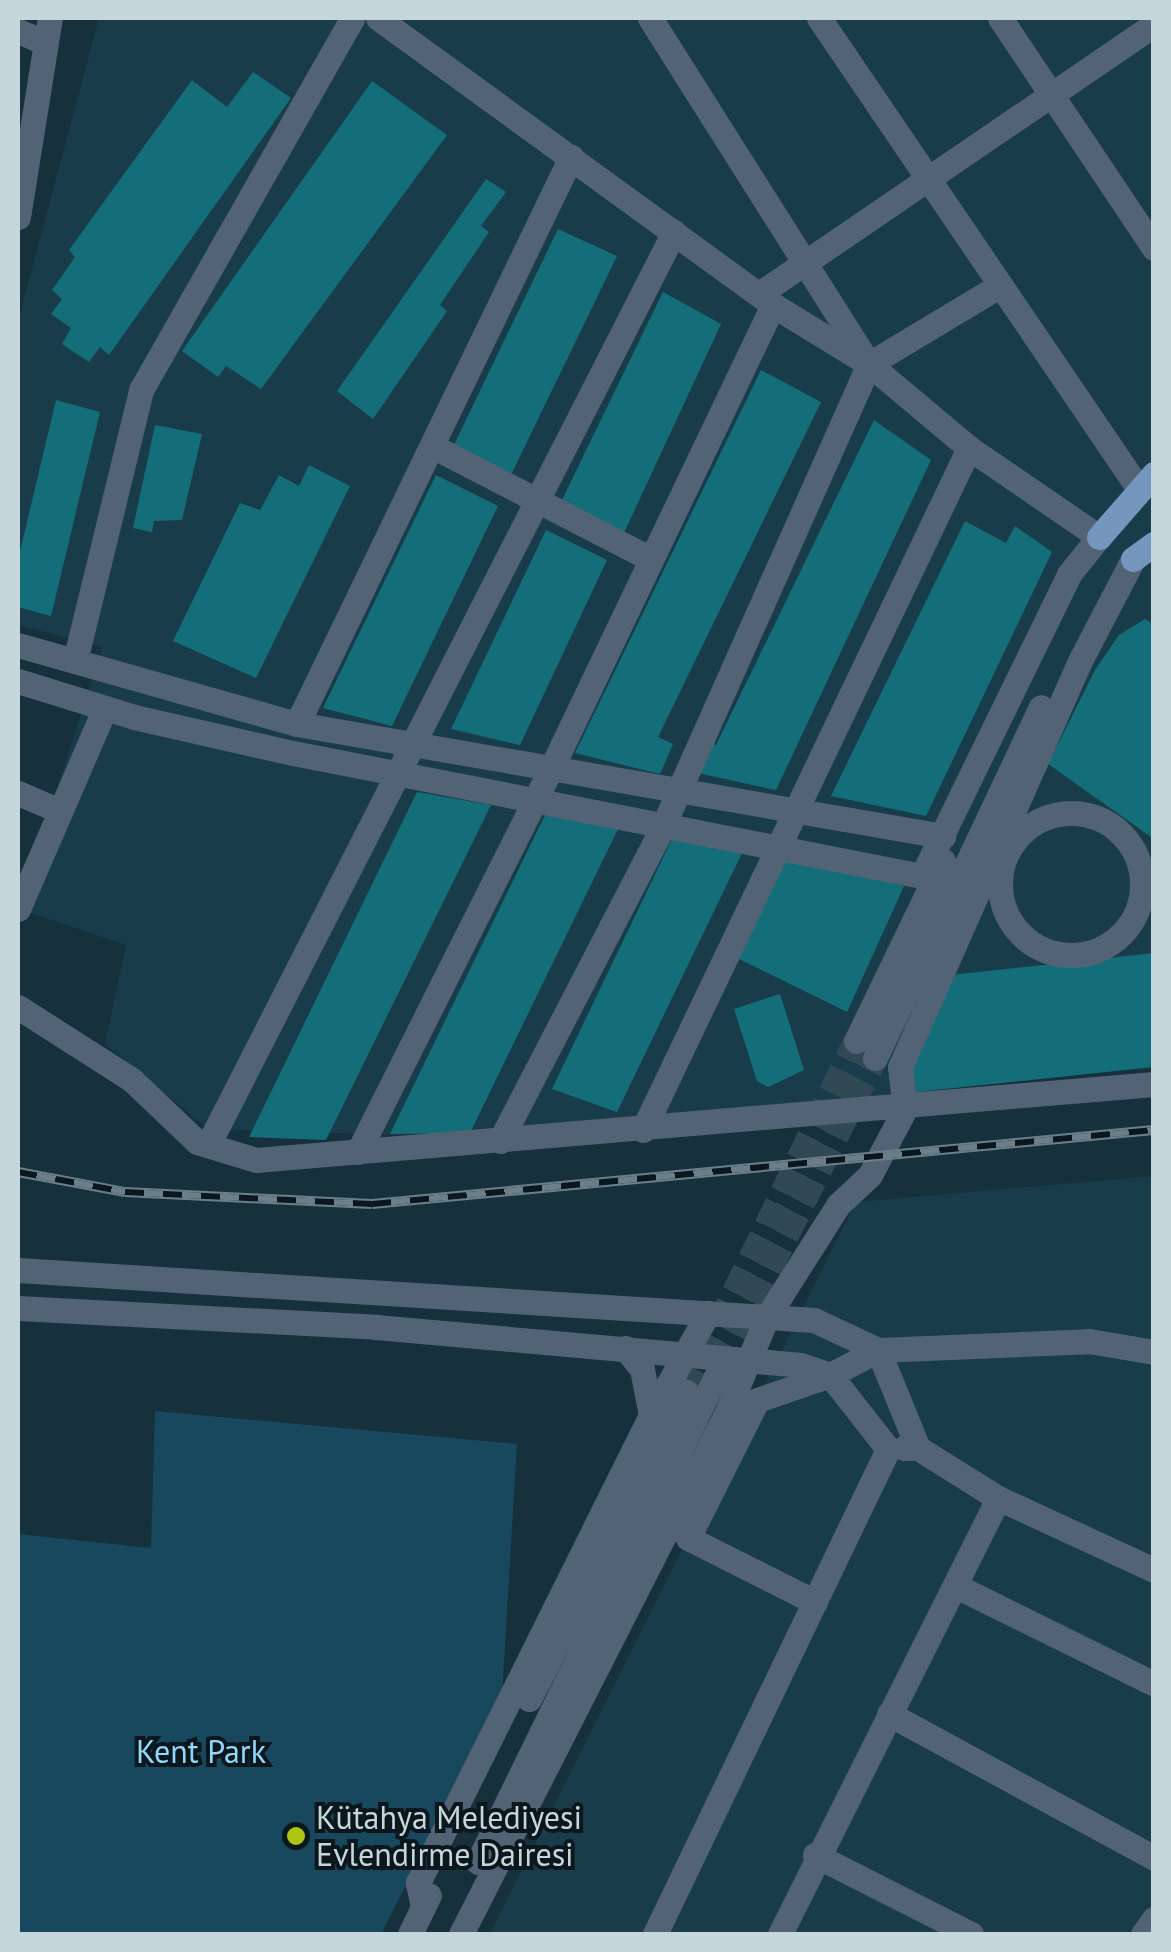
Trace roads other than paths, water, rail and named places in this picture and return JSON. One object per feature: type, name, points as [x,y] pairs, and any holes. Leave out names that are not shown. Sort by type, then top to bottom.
[{"type":"main road","points":[[1099,537],[1146,481]]},
{"type":"street","points":[[75,661],[141,390],[352,18]]},
{"type":"street","points":[[378,18],[766,300],[869,364],[968,448],[1099,537]]},
{"type":"street","points":[[650,18],[869,364]]},
{"type":"street","points":[[819,18],[999,286],[1146,481]]},
{"type":"street","points":[[1000,18],[1154,248]]},
{"type":"street","points":[[358,1152],[652,559],[766,300],[806,262],[1154,25]]},
{"type":"street","points":[[18,31],[48,30],[18,217]]},
{"type":"street","points":[[297,724],[571,157]]},
{"type":"street","points":[[208,1146],[417,745],[674,232]]},
{"type":"street","points":[[500,1140],[664,824],[869,364],[999,286]]},
{"type":"street","points":[[432,446],[652,559]]},
{"type":"street","points":[[643,1130],[798,812],[968,448]]},
{"type":"street","points":[[18,680],[105,708],[401,774],[922,876],[1069,574],[1099,537]]},
{"type":"street","points":[[1099,537],[866,1050],[1071,645],[1147,559]]},
{"type":"street","points":[[461,1933],[750,1360],[767,1317],[838,1205],[870,1175],[904,1109],[900,1066],[1081,660],[1147,559]]},
{"type":"street","points":[[18,645],[297,724],[943,836]]},
{"type":"street","points":[[18,909],[105,708]]},
{"type":"street","points":[[18,793],[60,811]]},
{"type":"street","points":[[1075,814],[1109,824],[1127,840],[1148,884],[1143,919],[1096,951],[1048,952],[1011,923],[999,877],[1020,834],[1039,820],[1075,814]]},
{"type":"street","points":[[18,1007],[132,1080],[208,1146],[256,1160],[904,1109],[1154,1084]]},
{"type":"street","points":[[18,1270],[814,1320],[878,1350],[918,1448]]},
{"type":"street","points":[[18,1308],[625,1348],[800,1366],[830,1375],[888,1449]]},
{"type":"street","points":[[423,1907],[418,1883],[651,1415],[708,1313]]},
{"type":"street","points":[[815,1602],[688,1538],[757,1400],[830,1375],[878,1350],[1089,1342],[1154,1352]]},
{"type":"street","points":[[625,1348],[642,1368],[651,1415]]},
{"type":"street","points":[[461,1933],[720,1368]]},
{"type":"street","points":[[410,1934],[686,1392]]},
{"type":"street","points":[[888,1449],[918,1448],[998,1498],[1154,1570]]},
{"type":"street","points":[[655,1934],[888,1449]]},
{"type":"street","points":[[780,1934],[815,1855],[998,1498]]},
{"type":"street","points":[[956,1586],[1154,1684]]},
{"type":"street","points":[[888,1714],[1154,1858]]},
{"type":"street","points":[[815,1855],[972,1934]]},
{"type":"street","points":[[1143,1934],[1154,1918]]},
{"type":"tunnel","points":[[686,1392],[856,1041]]},
{"type":"tunnel","points":[[720,1368],[875,1058]]},
{"type":"railway","points":[[18,1172],[125,1192],[372,1204],[1154,1130]]},
{"type":"place","name":"Kütahya Melediyesi Evlendirme Dairesi","points":[[296,1836]]},
{"type":"park label","name":"Kent Park","points":[[201,1751]]}]
